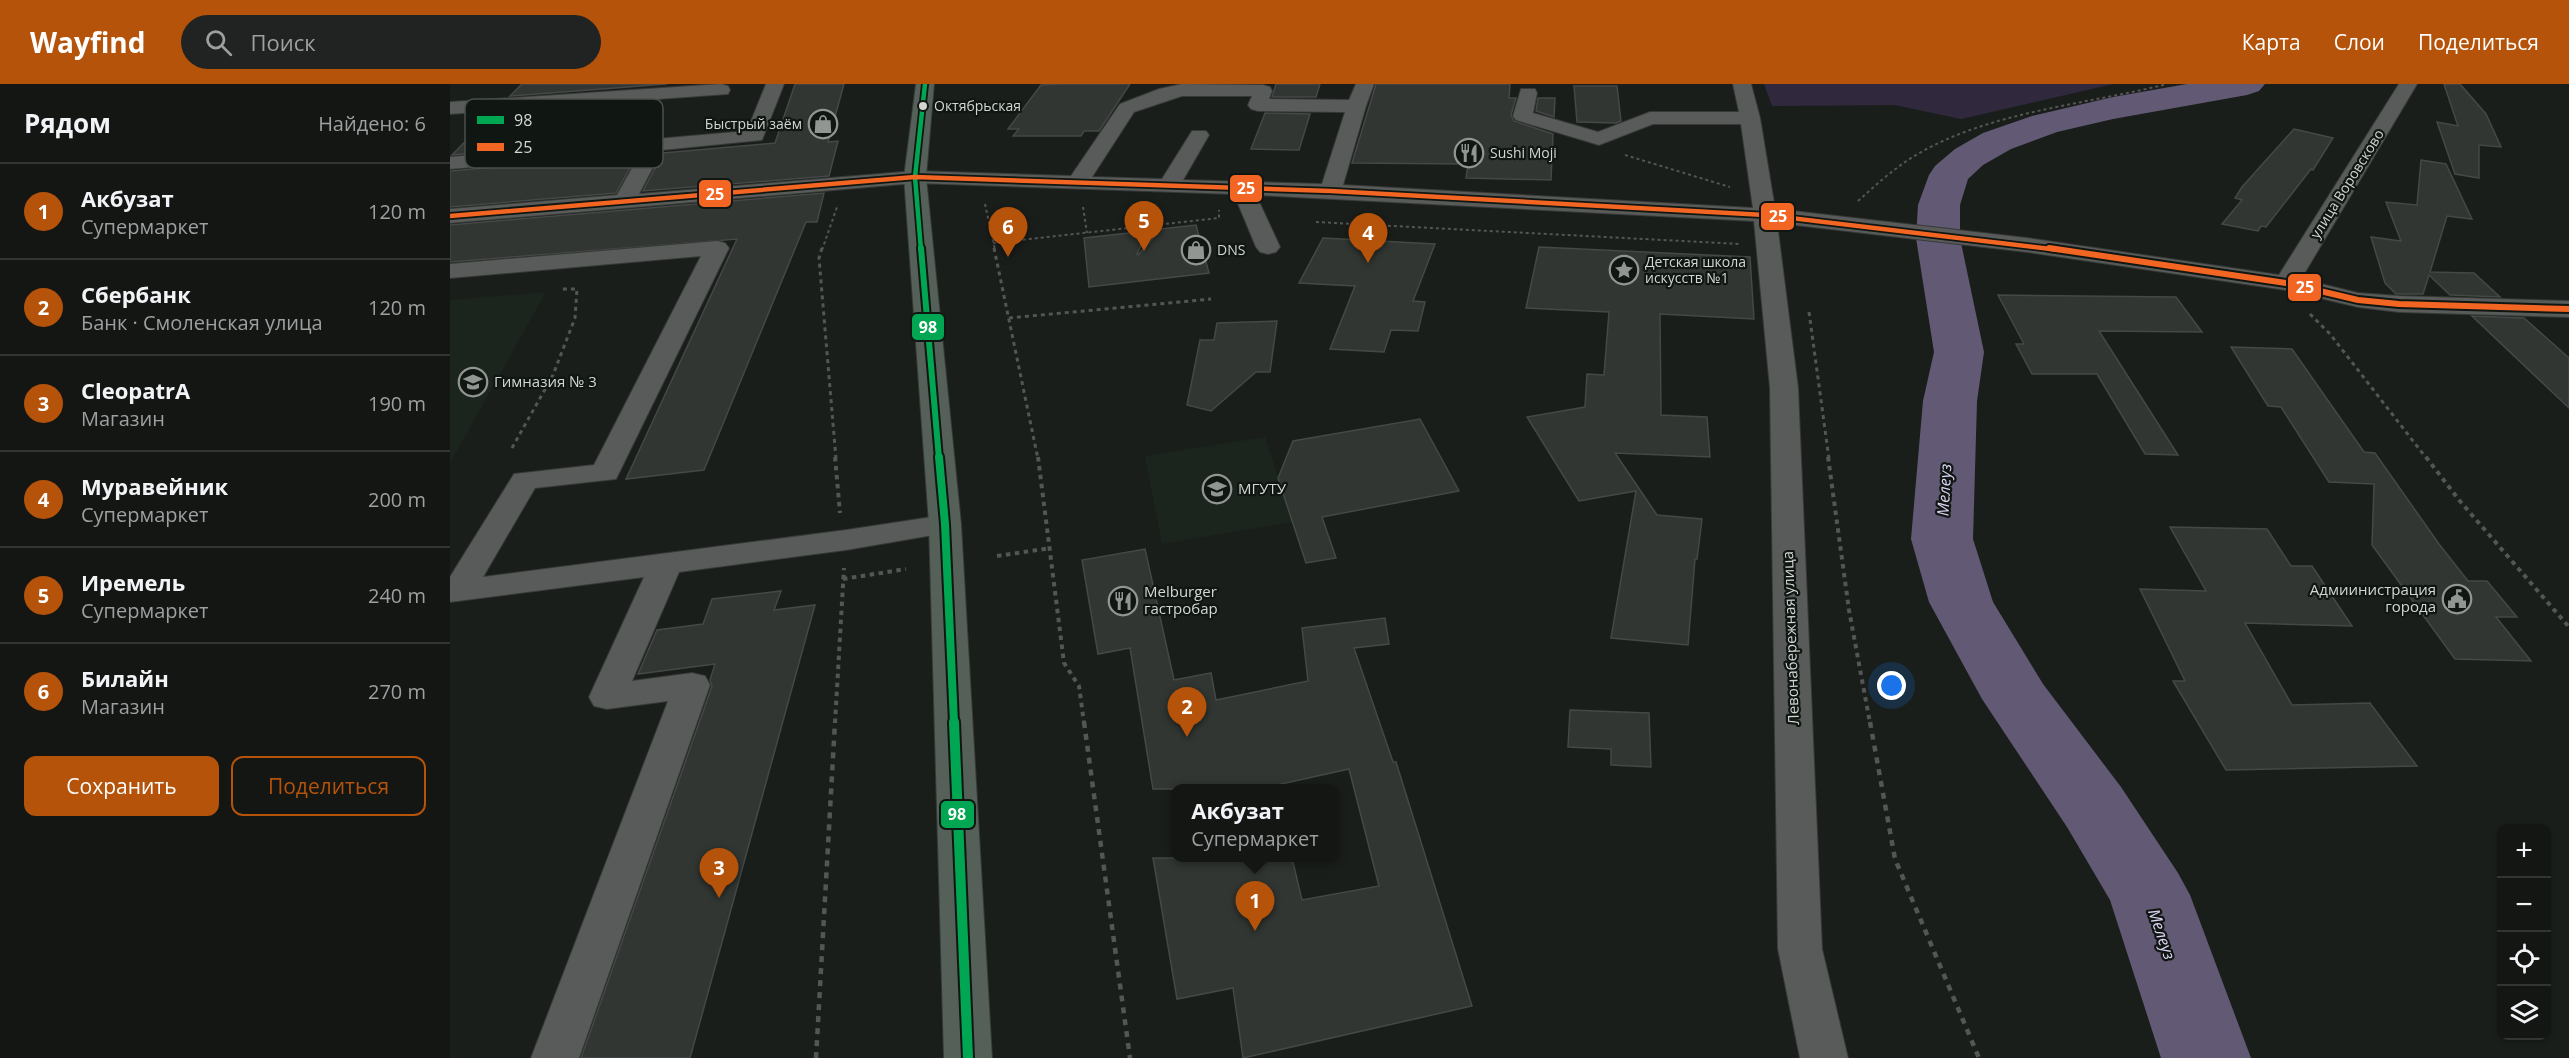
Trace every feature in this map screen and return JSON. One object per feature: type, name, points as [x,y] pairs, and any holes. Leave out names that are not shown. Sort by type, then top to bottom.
[{"type":"main road","points":[[925,84],[915,177],[945,524],[969,1058]]},
{"type":"street","points":[[663,144],[755,136],[776,84]]},
{"type":"street","points":[[1331,191],[1356,106],[1365,84]]},
{"type":"street","name":"Левонабережная улица","points":[[1742,84],[1750,118],[1766,230],[1784,387],[1800,949],[1824,1058]]},
{"type":"street","name":"улица Воровсково","points":[[2286,283],[2408,84]]},
{"type":"street","points":[[586,99],[721,90]]},
{"type":"street","points":[[1080,192],[1127,108],[1166,93],[1197,90],[1263,91],[1258,105],[1356,106]]},
{"type":"street","points":[[1528,93],[1522,116],[1599,139],[1650,118],[1750,118]]},
{"type":"street","points":[[450,108],[465,107]]},
{"type":"street","points":[[1169,185],[1199,135]]},
{"type":"street","points":[[450,163],[465,162]]},
{"type":"street","points":[[624,202],[642,168]]},
{"type":"street","points":[[450,216],[915,177],[1080,192],[1169,185],[1331,191],[1766,230],[1852,215],[2026,245],[2286,283],[2358,300],[2399,304],[2569,309]]},
{"type":"street","points":[[1242,188],[1268,247]]},
{"type":"street","points":[[450,271],[717,248],[605,473],[525,480],[454,592]]},
{"type":"street","points":[[454,592],[945,524]]},
{"type":"street","points":[[555,1058],[692,685],[607,698],[666,564]]},
{"type":"path","points":[[1852,215],[1875,183],[1916,153],[1943,141],[2016,116],[2111,98],[2167,84]]},
{"type":"path","points":[[1621,153],[1734,188]]},
{"type":"path","points":[[1080,192],[1087,232]]},
{"type":"path","points":[[984,196],[1037,450],[1052,548],[1064,663],[1079,686],[1130,1058]]},
{"type":"path","points":[[838,202],[819,258],[840,519]]},
{"type":"path","points":[[993,243],[1219,218],[1219,209]]},
{"type":"path","points":[[1316,222],[1766,230]]},
{"type":"path","points":[[512,448],[553,375],[575,318],[577,290],[549,290]]},
{"type":"path","points":[[1009,318],[1211,298]]},
{"type":"path","points":[[1809,309],[1849,610],[1896,859],[1979,1058]]},
{"type":"path","points":[[2309,313],[2330,334],[2459,500],[2569,627]]},
{"type":"path","points":[[997,556],[1052,548]]},
{"type":"path","points":[[816,1058],[844,556]]},
{"type":"path","points":[[843,579],[906,569]]},
{"type":"shaded area","points":[[1764,84],[2113,84],[1961,119],[1895,105],[1772,106]]},
{"type":"shaded area","name":"Гимназия № 3","points":[[546,292],[450,463],[450,300]]},
{"type":"shaded area","name":"МГУТУ","points":[[1265,437],[1293,522],[1162,544],[1145,456]]},
{"type":"building","points":[[522,84],[667,84],[510,96]]},
{"type":"building","points":[[795,84],[844,84],[828,142],[838,141],[829,176],[643,191],[655,168],[663,168],[663,153],[775,143]]},
{"type":"building","points":[[1130,84],[1099,131],[1084,131],[1081,136],[1013,136],[1019,129],[1008,129],[1041,85]]},
{"type":"building","points":[[1276,84],[1320,84],[1316,97],[1272,97]]},
{"type":"building","points":[[1376,84],[1510,84],[1509,98],[1516,98],[1511,115],[1514,121],[1553,134],[1551,180],[1466,178],[1468,164],[1352,163]]},
{"type":"building","points":[[2444,84],[2460,84],[2486,114],[2501,147],[2479,145],[2479,178],[2455,174],[2437,122],[2458,126]]},
{"type":"building","points":[[1574,86],[1617,86],[1621,121],[1616,123],[1577,122]]},
{"type":"building","points":[[1538,98],[1555,98],[1554,117],[1536,111]]},
{"type":"building","points":[[1265,113],[1310,114],[1299,150],[1251,149]]},
{"type":"building","points":[[2294,129],[2333,138],[2313,170],[2311,169],[2266,227],[2261,226],[2258,231],[2222,224],[2242,200],[2235,198],[2242,187]]},
{"type":"building","points":[[465,142],[465,154],[452,155]]},
{"type":"building","points":[[2421,160],[2446,164],[2472,219],[2447,216],[2430,272],[2474,273],[2500,297],[2450,295],[2429,275],[2423,294],[2396,294],[2385,283],[2371,237],[2401,241],[2386,202],[2417,205]]},
{"type":"building","points":[[485,168],[630,168],[616,193],[450,207],[450,171]]},
{"type":"building","points":[[824,193],[817,222],[806,222],[704,470],[626,479],[737,239],[450,262],[450,225]]},
{"type":"building","points":[[1196,225],[1209,273],[1089,287],[1084,238],[1148,231],[1138,255],[1161,229]]},
{"type":"building","points":[[1323,238],[1435,244],[1413,301],[1425,302],[1418,331],[1391,330],[1384,352],[1330,349],[1355,286],[1299,283]]},
{"type":"building","points":[[1539,247],[1750,257],[1754,319],[1660,314],[1661,415],[1707,417],[1710,457],[1615,453],[1657,515],[1702,519],[1697,559],[1695,559],[1688,645],[1611,638],[1636,491],[1579,501],[1527,417],[1585,407],[1587,374],[1604,375],[1609,312],[1526,308]]},
{"type":"building","points":[[1998,295],[2176,297],[2202,332],[2099,331],[2178,455],[2145,454],[2097,374],[2032,374],[2016,344],[2024,344]]},
{"type":"building","points":[[2472,316],[2524,318],[2569,358],[2569,408]]},
{"type":"building","points":[[1277,321],[1270,372],[1256,372],[1211,411],[1187,405],[1200,340],[1214,340],[1217,323]]},
{"type":"building","points":[[2231,347],[2292,349],[2364,452],[2375,453],[2468,581],[2487,581],[2517,617],[2496,617],[2531,661],[2455,659],[2372,545],[2374,484],[2329,482],[2281,407],[2268,406]]},
{"type":"building","points":[[1420,419],[1459,491],[1322,517],[1336,558],[1306,563],[1278,478],[1293,441]]},
{"type":"building","points":[[2170,527],[2267,529],[2291,566],[2312,566],[2352,626],[2245,623],[2292,705],[2370,703],[2417,766],[2226,770],[2173,681],[2185,681],[2140,589],[2206,591]]},
{"type":"building","points":[[1145,549],[1174,680],[1211,673],[1216,700],[1308,681],[1302,628],[1385,618],[1389,644],[1354,648],[1393,762],[1396,762],[1472,1006],[1243,1058],[1233,988],[1177,999],[1153,858],[1171,858],[1171,862],[1293,862],[1302,900],[1379,886],[1349,769],[1282,784],[1171,784],[1171,789],[1153,789],[1130,648],[1098,654],[1082,560]]},
{"type":"building","points":[[781,591],[774,610],[815,605],[690,1058],[581,1058],[712,686],[710,680],[715,664],[638,674],[657,630],[703,624],[712,599]]},
{"type":"building","points":[[1570,710],[1649,713],[1651,767],[1611,765],[1611,749],[1568,747]]},
{"type":"waterway","name":"Мелеуз","points":[[2206,1058],[2149,895],[2094,807],[2017,699],[1961,602],[1942,539],[1950,401],[1959,352],[1938,238],[1939,205],[1949,175],[1969,157],[1997,141],[2045,124],[2113,108],[2247,84]]},
{"type":"transit line","name":"98","points":[[925,84],[915,177],[945,524],[968,1058]]},
{"type":"transit line","name":"25","points":[[450,216],[915,177],[1331,191],[1765,215],[2027,245],[2286,283],[2358,300],[2399,304],[2569,309]]},
{"type":"place","name":"Октябрьская","points":[[923,106]]},
{"type":"place","name":"Быстрый заём","points":[[823,124]]},
{"type":"place","name":"Sushi Moji","points":[[1469,153]]},
{"type":"place","name":"DNS","points":[[1196,250]]},
{"type":"place","name":"Иремель","points":[[1144,251]]},
{"type":"place","name":"Билайн","points":[[1008,257]]},
{"type":"place","name":"Муравейник","points":[[1368,263]]},
{"type":"place","name":"Детская школа искусств №1","points":[[1624,270]]},
{"type":"place","name":"Гимназия № 3","points":[[473,382]]},
{"type":"place","name":"МГУТУ","points":[[1217,489]]},
{"type":"place","name":"Адмиинистрация города","points":[[2457,599]]},
{"type":"place","name":"Melburger гастробар","points":[[1123,601]]},
{"type":"place","name":"Сбербанк","points":[[1187,737]]},
{"type":"place","name":"CleopatrA","points":[[719,898]]},
{"type":"place","name":"Акбузат","points":[[1255,931]]}]
